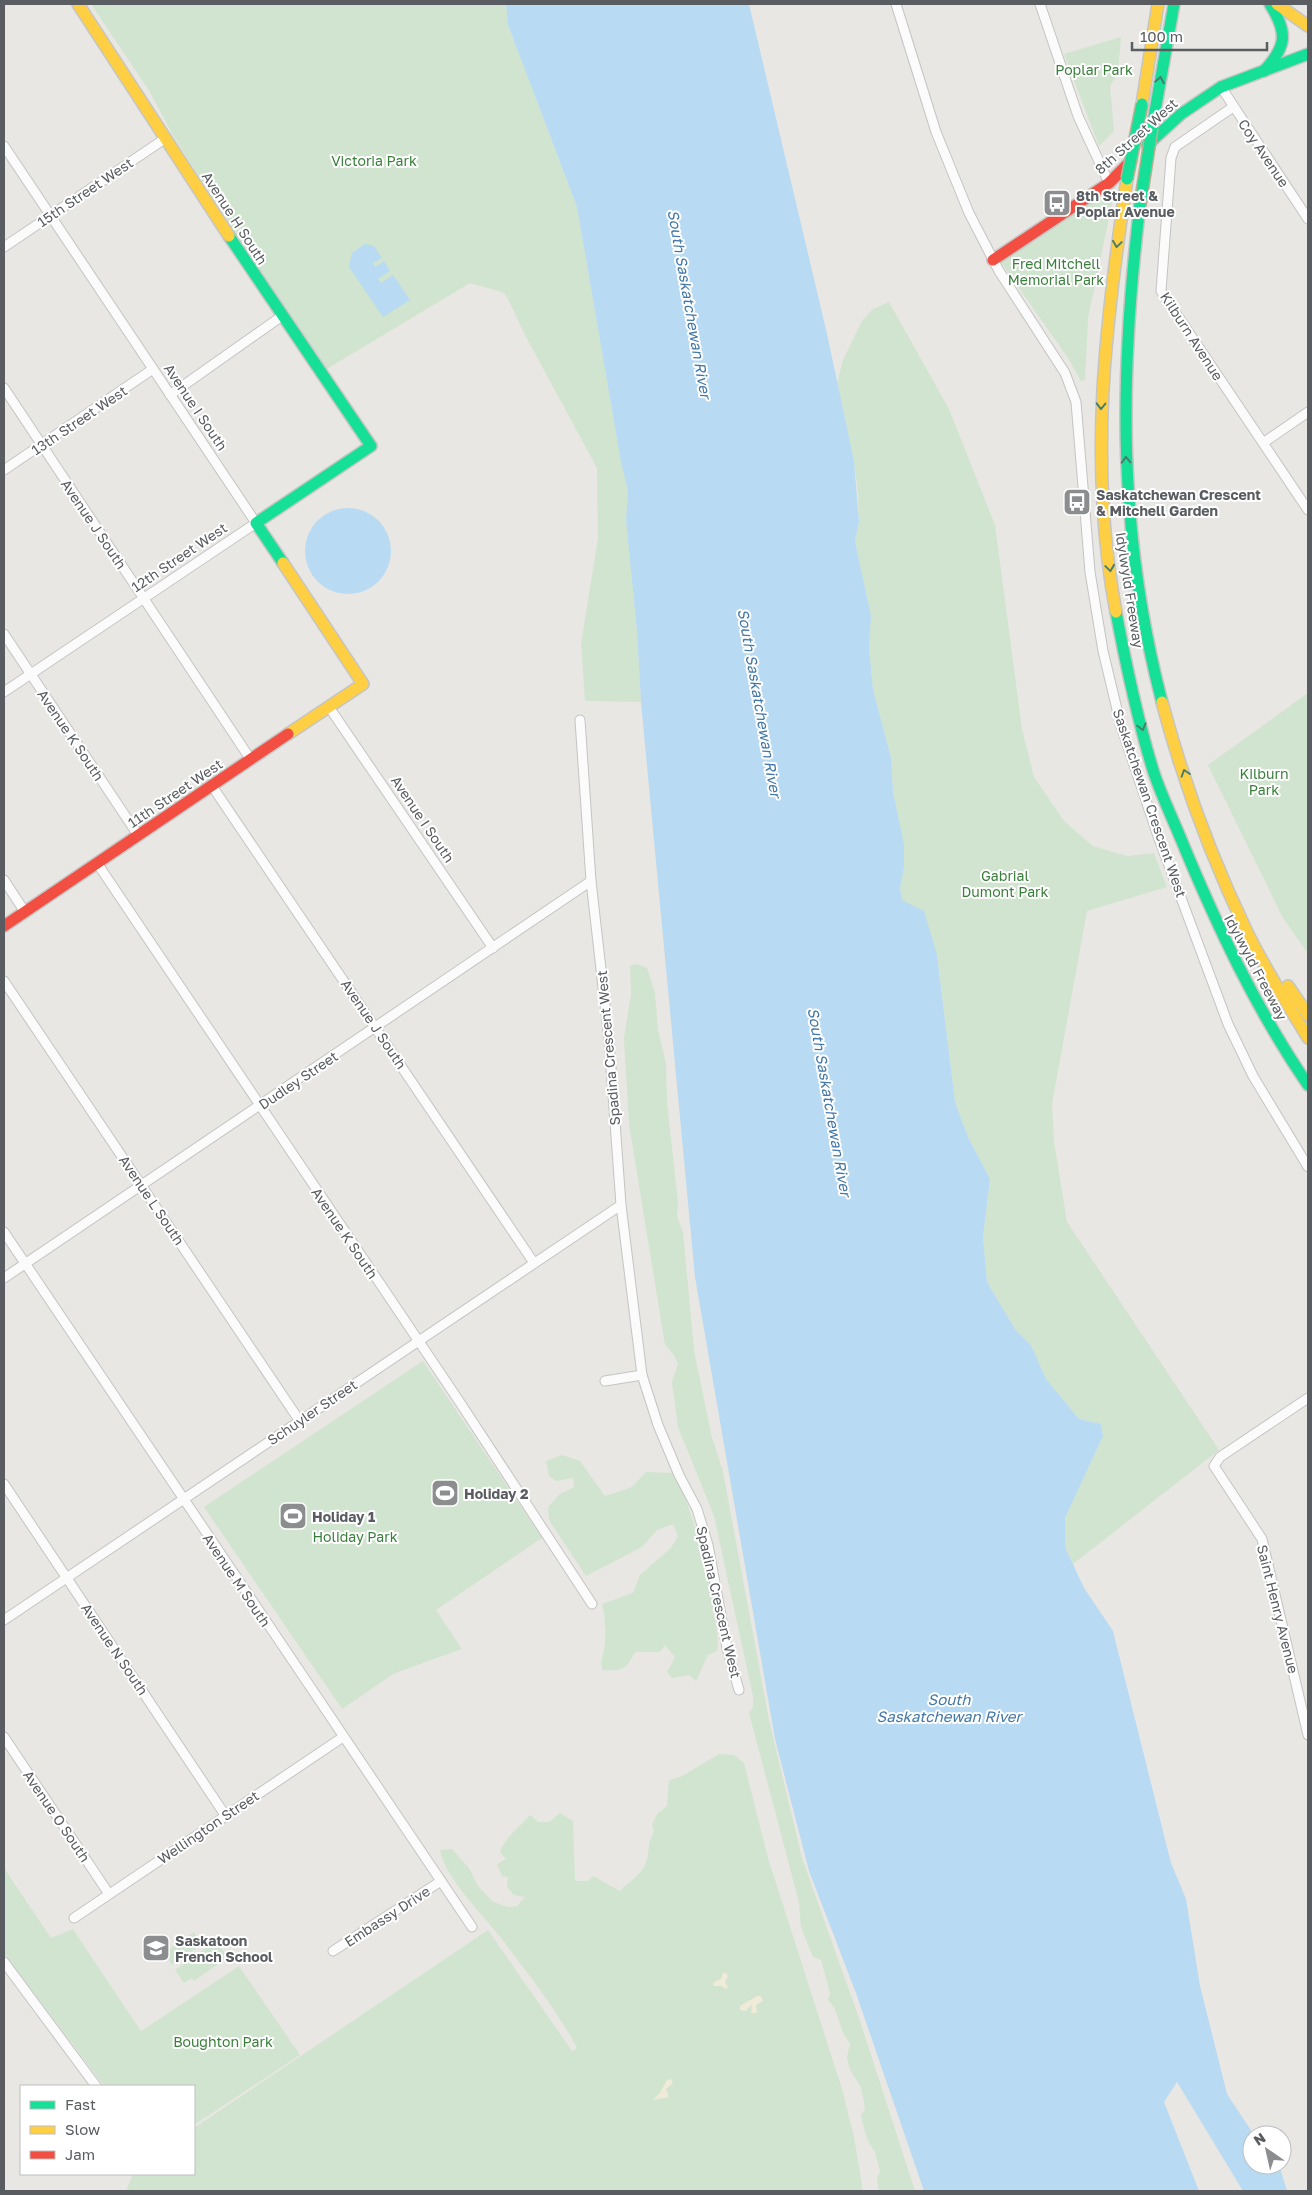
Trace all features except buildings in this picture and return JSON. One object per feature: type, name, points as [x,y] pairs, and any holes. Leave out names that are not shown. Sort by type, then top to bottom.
[{"type":"main road","name":"Avenue H South","points":[[78,4],[282,316],[370,446]]},
{"type":"main road","name":"Idylwyld Freeway","points":[[1158,4],[1142,104],[1127,179],[1105,333],[1100,446],[1105,529],[1122,640],[1154,770],[1214,921],[1256,1002],[1308,1085]]},
{"type":"main road","name":"Idylwyld Freeway","points":[[1174,4],[1140,204],[1131,286],[1126,370],[1127,470],[1132,545],[1146,638],[1162,701],[1190,791],[1240,917],[1263,964],[1308,1038]]},
{"type":"main road","points":[[1264,71],[1278,56],[1283,42],[1283,29],[1270,4]]},
{"type":"main road","points":[[1277,4],[1308,26]]},
{"type":"main road","name":"8th Street West","points":[[993,260],[1109,183],[1181,114],[1221,87],[1308,54]]},
{"type":"main road","name":"12th Street West","points":[[256,523],[370,446]]},
{"type":"main road","name":"Avenue I South","points":[[256,523],[362,684]]},
{"type":"main road","name":"11th Street West","points":[[4,926],[362,684]]},
{"type":"main road","points":[[1190,791],[1239,897],[1264,945],[1308,1014]]},
{"type":"street","name":"Saskatchewan Crescent West","points":[[896,4],[936,132],[969,213],[993,260],[1064,373],[1076,402],[1089,563],[1104,652],[1121,726],[1158,836],[1228,1024],[1254,1076],[1308,1167]]},
{"type":"street","points":[[1040,4],[1078,116],[1109,183]]},
{"type":"street","name":"Coy Avenue","points":[[1221,87],[1233,108],[1308,219]]},
{"type":"street","name":"Kilburn Avenue","points":[[1233,108],[1175,147],[1171,158],[1161,291],[1308,510]]},
{"type":"street","name":"15th Street West","points":[[4,247],[166,138]]},
{"type":"street","name":"Avenue I South","points":[[4,146],[256,523]]},
{"type":"street","points":[[170,394],[282,316]]},
{"type":"street","name":"13th Street West","points":[[4,470],[153,369]]},
{"type":"street","name":"Avenue J South","points":[[4,388],[251,760]]},
{"type":"street","points":[[1263,444],[1308,412]]},
{"type":"street","name":"12th Street West","points":[[4,692],[256,523]]},
{"type":"street","name":"Avenue K South","points":[[4,634],[138,836]]},
{"type":"street","name":"Avenue I South","points":[[329,707],[493,948]]},
{"type":"street","name":"Spadina Crescent West","points":[[580,720],[592,881],[609,1040],[621,1205],[642,1375],[658,1425],[679,1475],[697,1509],[708,1545],[727,1648],[739,1690]]},
{"type":"street","name":"Avenue J South","points":[[212,786],[534,1263]]},
{"type":"street","name":"Avenue K South","points":[[97,863],[592,1604]]},
{"type":"street","points":[[4,880],[25,912]]},
{"type":"street","name":"Dudley Street","points":[[4,1278],[592,881]]},
{"type":"street","name":"Avenue L South","points":[[4,980],[299,1420]]},
{"type":"street","name":"Schuyler Street","points":[[4,1620],[621,1205]]},
{"type":"street","name":"Avenue M South","points":[[4,1232],[472,1926]]},
{"type":"street","points":[[605,1381],[642,1375]]},
{"type":"street","name":"Saint Henry Avenue","points":[[1308,1398],[1220,1457],[1214,1466],[1262,1539],[1308,1735]]},
{"type":"street","name":"Avenue N South","points":[[4,1484],[225,1814]]},
{"type":"street","name":"Avenue O South","points":[[4,1737],[109,1894]]},
{"type":"street","name":"Wellington Street","points":[[74,1918],[225,1814],[343,1737]]},
{"type":"street","name":"Embassy Drive","points":[[333,1951],[440,1881]]},
{"type":"street","points":[[4,1962],[95,2085]]},
{"type":"green space","name":"Victoria Park","points":[[91,4],[506,4],[508,25],[577,207],[621,461],[628,491],[626,520],[637,632],[641,702],[585,701],[581,644],[598,538],[597,468],[525,335],[507,297],[502,292],[470,283],[325,370],[174,137],[150,92]]},
{"type":"green space","name":"Poplar Park","points":[[1121,37],[1118,73],[1110,86],[1114,131],[1099,146],[1064,54]]},
{"type":"green space","name":"Fred Mitchell Memorial Park","points":[[1117,179],[1088,318],[1085,380],[1081,381],[1068,358],[1000,261]]},
{"type":"green space","name":"Gabrial Dumont Park","points":[[889,302],[949,409],[995,525],[1022,729],[1034,777],[1064,821],[1093,846],[1127,856],[1154,853],[1167,887],[1087,911],[1052,1104],[1054,1141],[1067,1222],[1219,1450],[1073,1564],[1065,1547],[1065,1518],[1103,1436],[1101,1424],[1079,1419],[1046,1379],[1031,1345],[1015,1329],[987,1282],[983,1237],[990,1179],[968,1137],[955,1102],[937,955],[902,900],[900,889],[904,867],[893,792],[891,758],[873,689],[869,648],[871,616],[855,541],[859,522],[858,493],[854,461],[837,383],[843,360],[862,321],[873,309]]},
{"type":"green space","name":"Kilburn Park","points":[[1308,693],[1308,954],[1283,918],[1208,765]]},
{"type":"green space","points":[[637,964],[647,968],[655,993],[658,1030],[666,1064],[667,1103],[678,1202],[677,1216],[683,1232],[694,1350],[711,1434],[723,1472],[769,1720],[802,1858],[860,2021],[915,2191],[879,2191],[877,2178],[880,2171],[875,2152],[867,2139],[861,2116],[865,2108],[861,2087],[850,2070],[847,2058],[850,2043],[843,2033],[835,2010],[828,2000],[830,1993],[821,1960],[813,1957],[801,1927],[799,1902],[749,1713],[753,1707],[753,1696],[714,1516],[678,1427],[672,1382],[678,1364],[673,1354],[665,1345],[629,1124],[624,1038],[631,994],[630,966]]},
{"type":"green space","name":"Holiday Park","points":[[423,1361],[542,1538],[436,1610],[462,1649],[395,1673],[342,1709],[204,1507]]},
{"type":"green space","points":[[562,1455],[580,1461],[605,1496],[632,1487],[646,1472],[674,1473],[698,1535],[712,1597],[718,1641],[717,1651],[708,1655],[696,1681],[689,1675],[672,1678],[667,1672],[675,1657],[665,1645],[660,1652],[635,1652],[629,1663],[618,1670],[602,1670],[605,1618],[602,1604],[633,1593],[640,1575],[671,1548],[678,1536],[673,1524],[657,1530],[642,1547],[586,1576],[549,1520],[548,1507],[560,1494],[574,1487],[573,1478],[556,1481],[549,1476],[546,1461]]},
{"type":"green space","points":[[719,1754],[734,1755],[744,1763],[768,1858],[842,2089],[854,2137],[863,2191],[126,2191],[133,2175],[195,2175],[195,2127],[488,1930],[572,2051],[577,2048],[551,2005],[501,1938],[457,1884],[443,1861],[440,1850],[452,1849],[469,1868],[478,1886],[493,1902],[508,1907],[517,1906],[525,1897],[514,1895],[507,1887],[508,1877],[502,1876],[497,1864],[506,1859],[500,1852],[502,1847],[530,1815],[538,1822],[549,1822],[560,1813],[573,1821],[575,1881],[588,1881],[593,1876],[620,1891],[643,1869],[654,1832],[652,1825],[657,1814],[667,1806],[669,1780],[682,1776]]},
{"type":"green space","name":"Boughton Park","points":[[4,1868],[51,1938],[73,1929],[141,2031],[239,1966],[300,2055],[195,2124],[195,2085],[103,2085],[4,1953]]},
{"type":"green space","points":[[194,1932],[202,1944],[172,1965],[164,1953]]},
{"type":"green space","points":[[216,1941],[228,1957],[194,1981],[192,1978],[184,1983],[175,1970]]},
{"type":"sand","points":[[723,1973],[726,1973],[728,1976],[725,1982],[728,1987],[726,1989],[721,1986],[713,1986],[714,1982],[721,1979]]},
{"type":"sand","points":[[757,1996],[761,1996],[763,2001],[756,2005],[757,2013],[751,2013],[752,2004],[746,2011],[740,2010],[740,2006]]},
{"type":"sand","points":[[671,2079],[673,2083],[666,2089],[669,2097],[653,2100],[660,2093],[667,2080]]},
{"type":"water","name":"South Saskatchewan River","points":[[506,4],[749,4],[827,334],[854,461],[859,522],[855,541],[871,616],[869,648],[873,689],[891,758],[893,792],[904,845],[904,867],[900,889],[902,900],[924,911],[937,955],[955,1102],[968,1137],[990,1179],[983,1237],[987,1282],[1015,1329],[1031,1345],[1046,1379],[1079,1419],[1101,1424],[1103,1436],[1065,1518],[1065,1547],[1084,1588],[1113,1631],[1171,1863],[1186,1899],[1200,1986],[1227,2094],[1247,2125],[1242,2125],[1242,2175],[1282,2175],[1287,2191],[1243,2191],[1177,2082],[1164,2102],[1199,2191],[924,2191],[856,1993],[809,1871],[775,1739],[695,1277],[641,702],[637,632],[626,520],[628,491],[621,462],[577,207],[508,25]]},
{"type":"water","points":[[365,244],[374,246],[382,258],[373,263],[375,267],[384,261],[390,271],[378,279],[381,283],[393,275],[410,300],[383,317],[349,267],[352,253]]},
{"type":"water","points":[[348,508],[364,511],[372,515],[384,527],[388,535],[391,551],[388,567],[384,575],[372,587],[364,591],[348,594],[332,591],[324,587],[312,575],[308,567],[305,551],[308,535],[312,527],[324,515],[332,511]]},
{"type":"traffic: fast","points":[[1152,128],[1174,4]]},
{"type":"traffic: fast","points":[[1264,71],[1277,54],[1282,39],[1280,23],[1270,4]]},
{"type":"traffic: fast","points":[[1147,145],[1181,114],[1221,87],[1308,54]]},
{"type":"traffic: fast","points":[[1127,179],[1142,104]]},
{"type":"traffic: fast","points":[[1140,205],[1152,128]]},
{"type":"traffic: fast","points":[[1140,205],[1128,332],[1127,455],[1130,516],[1137,577],[1162,702]]},
{"type":"traffic: fast","points":[[229,236],[371,446],[256,523],[283,563]]},
{"type":"traffic: fast","points":[[1116,612],[1142,731],[1163,798],[1239,968],[1271,1027],[1308,1085]]},
{"type":"traffic: slow","points":[[78,4],[229,236]]},
{"type":"traffic: slow","points":[[1142,104],[1158,4]]},
{"type":"traffic: slow","points":[[1277,4],[1308,26]]},
{"type":"traffic: slow","points":[[1116,612],[1103,503],[1101,449],[1106,341],[1127,179]]},
{"type":"traffic: slow","points":[[283,563],[363,684],[288,734]]},
{"type":"traffic: slow","points":[[1162,702],[1199,819],[1234,904],[1276,986],[1308,1038]]},
{"type":"traffic: slow","points":[[1288,986],[1308,1015]]},
{"type":"traffic: jam","points":[[993,260],[1109,183],[1131,161]]},
{"type":"traffic: jam","points":[[4,926],[288,734]]},
{"type":"place","name":"8th Street & Poplar Avenue","points":[[1057,203]]},
{"type":"place","name":"Saskatchewan Crescent & Mitchell Garden","points":[[1077,502]]},
{"type":"place","name":"Holiday 2","points":[[445,1493]]},
{"type":"place","name":"Holiday 1","points":[[293,1516]]},
{"type":"place","name":"Saskatoon French School","points":[[156,1948]]}]
